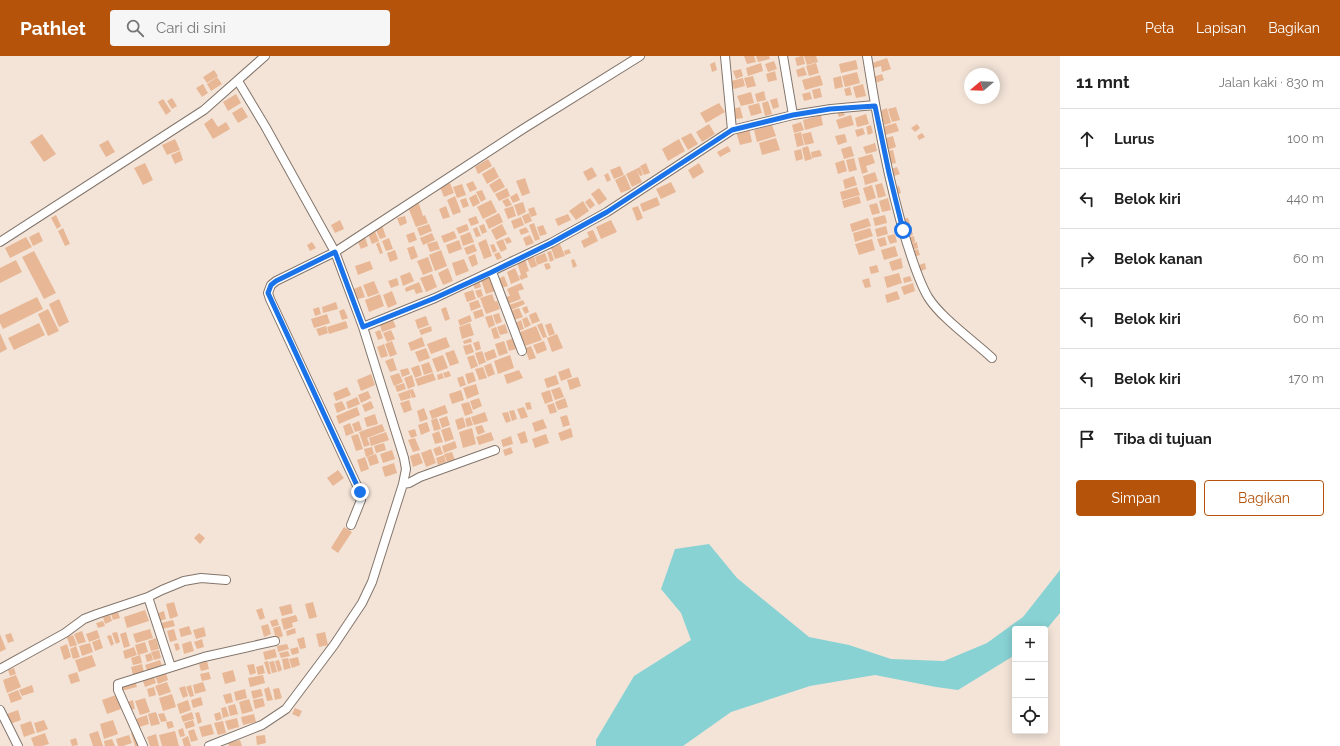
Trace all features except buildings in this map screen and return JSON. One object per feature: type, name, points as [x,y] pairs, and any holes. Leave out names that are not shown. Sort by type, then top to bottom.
[{"type":"street","points":[[0,242],[204,110],[265,56]]},
{"type":"street","points":[[351,524],[361,500],[359,487],[268,293],[271,285],[333,248],[640,56]]},
{"type":"street","points":[[724,56],[732,130]]},
{"type":"street","points":[[784,56],[793,115]]},
{"type":"street","points":[[867,56],[875,106],[896,204],[911,255],[927,296],[942,314],[992,358]]},
{"type":"street","points":[[209,746],[262,725],[286,709],[334,645],[362,603],[372,582],[403,484],[406,464],[363,327],[333,248],[265,126],[238,81]]},
{"type":"street","points":[[363,327],[492,272],[551,243],[607,212],[732,130],[793,115],[830,109],[875,106]]},
{"type":"street","points":[[492,272],[522,351]]},
{"type":"street","points":[[403,484],[495,450]]},
{"type":"street","points":[[0,669],[65,633],[84,619],[148,597],[184,581],[201,578],[226,580]]},
{"type":"street","points":[[148,597],[171,667]]},
{"type":"street","points":[[143,746],[117,687],[121,683],[204,657],[275,641]]},
{"type":"street","points":[[0,710],[18,746]]},
{"type":"water","points":[[709,544],[737,578],[809,637],[849,645],[891,659],[944,661],[987,643],[1023,617],[1060,570],[1060,613],[1048,627],[1048,626],[1012,626],[1012,657],[958,690],[875,675],[810,686],[731,712],[683,746],[596,746],[596,740],[634,676],[691,640],[681,613],[661,589],[675,549]]},
{"type":"route","points":[[360,492],[268,293],[271,285],[276,281],[335,252],[363,327],[377,323],[435,298],[551,243],[607,212],[732,130],[793,115],[830,109],[875,106],[903,230]]}]
